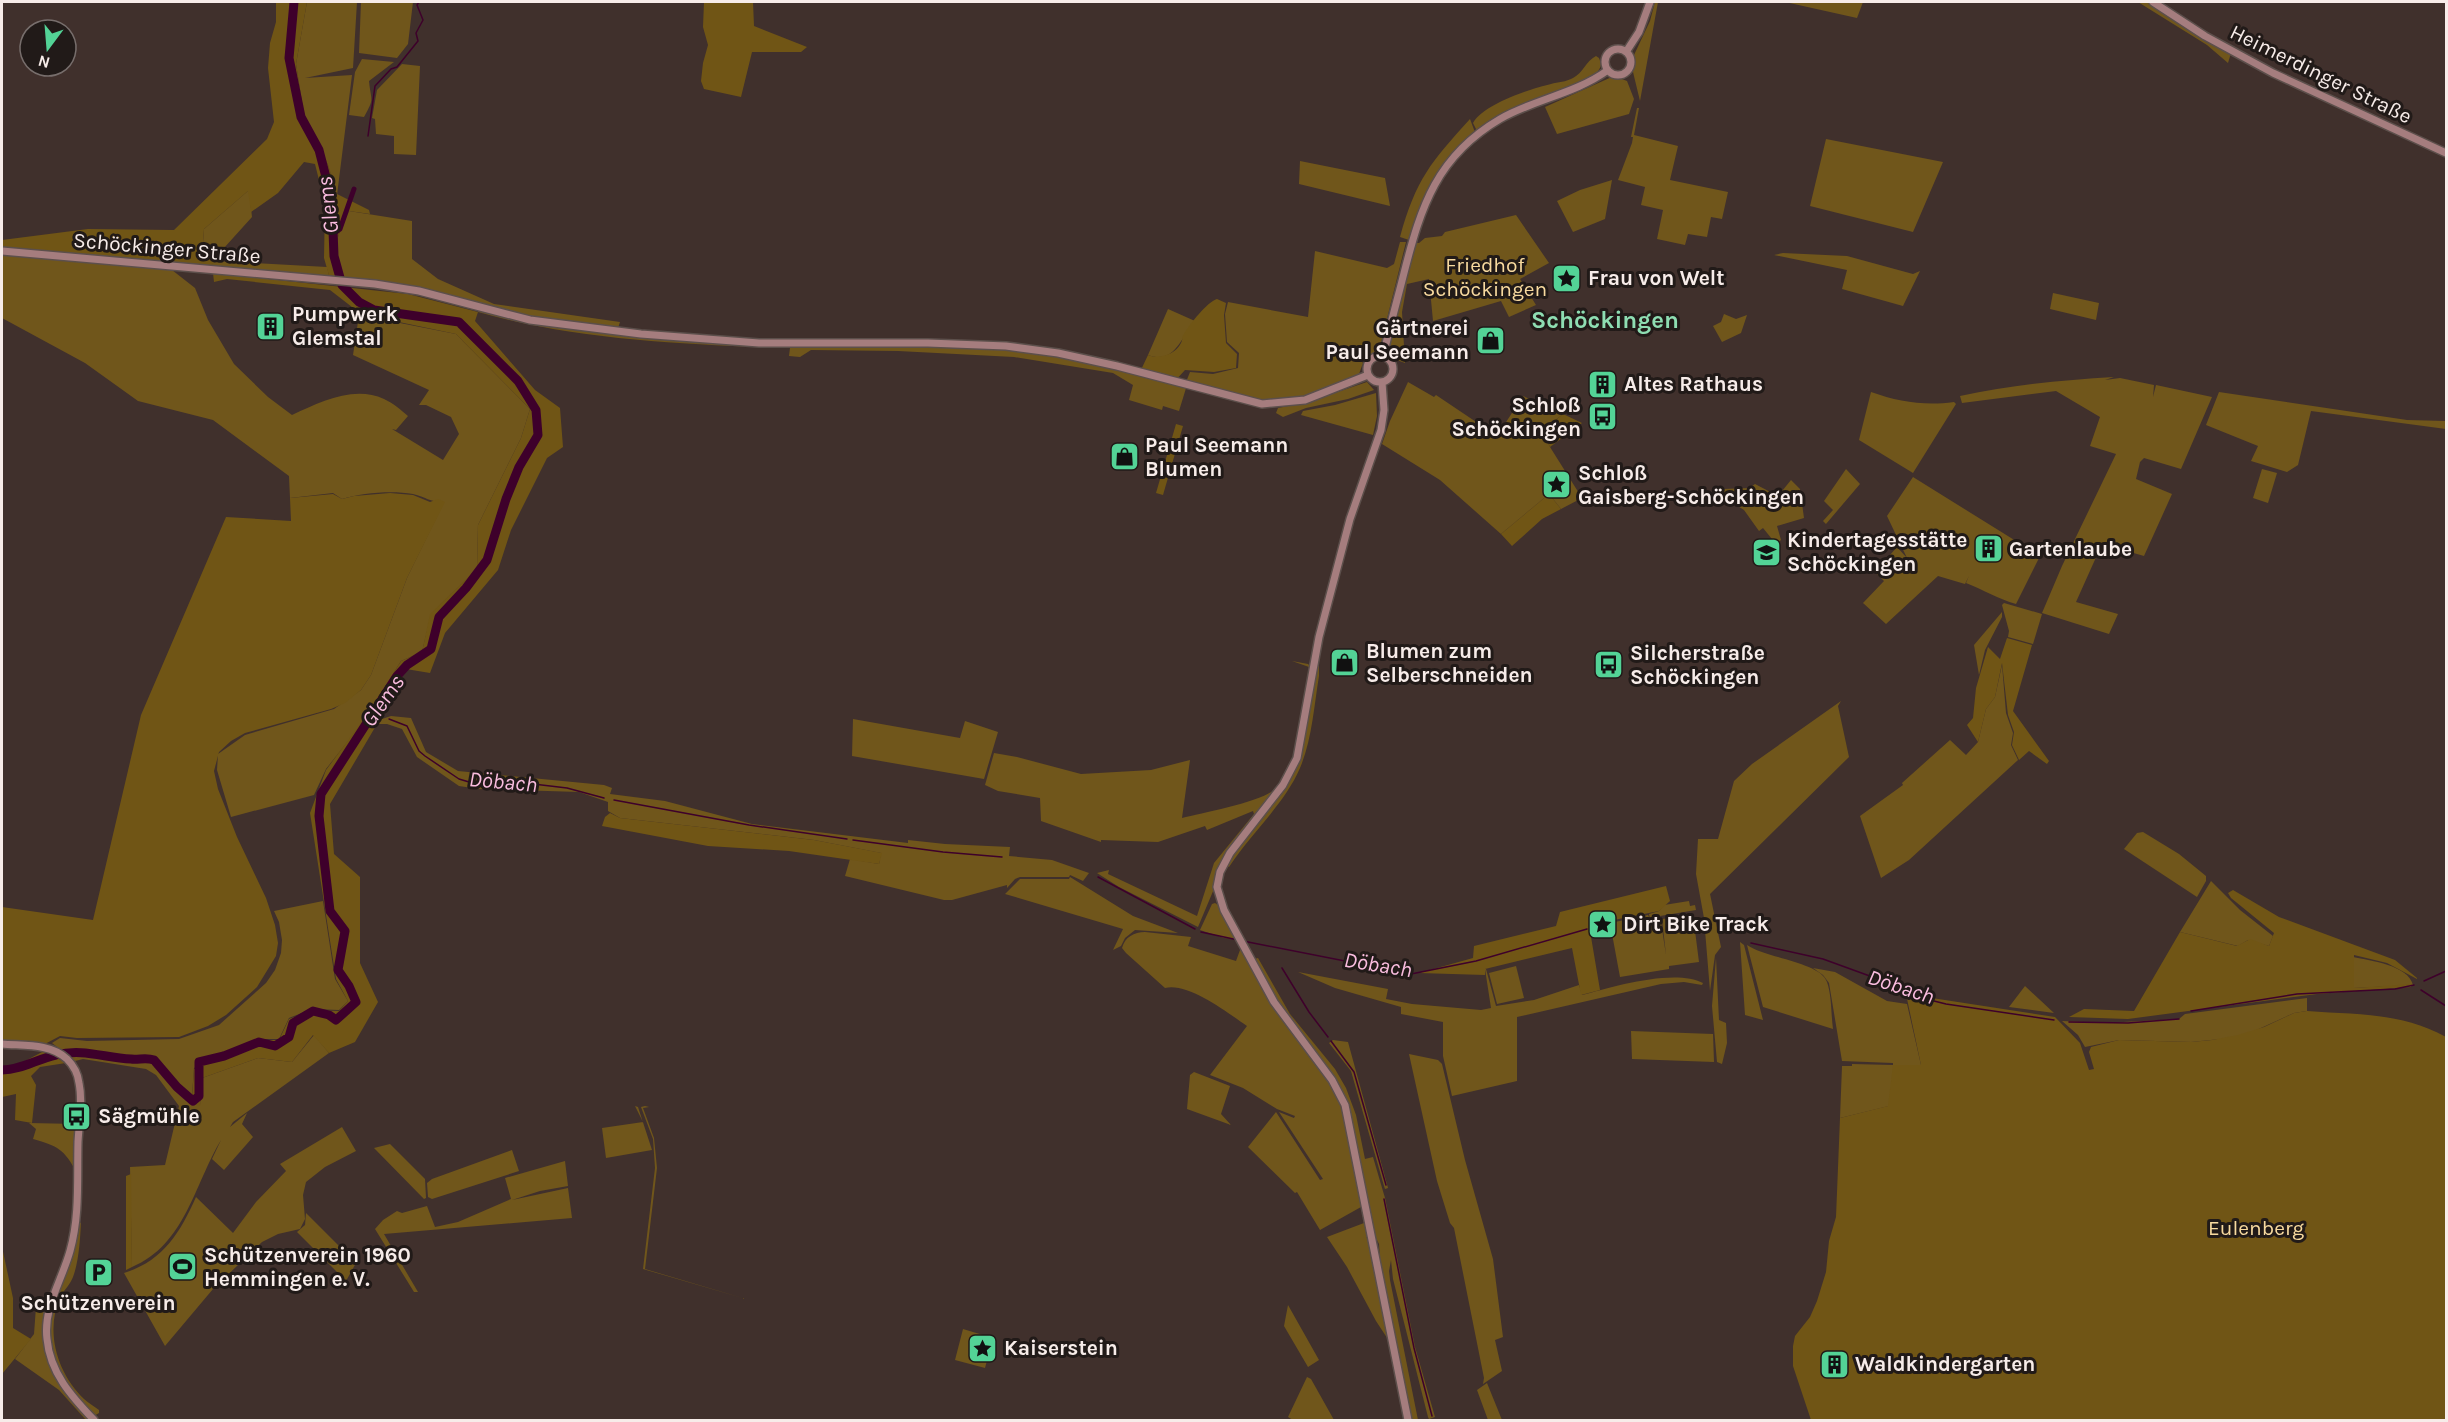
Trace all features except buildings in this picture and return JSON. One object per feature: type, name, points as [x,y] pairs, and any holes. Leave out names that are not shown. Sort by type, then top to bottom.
[{"type":"main road","points":[[1626,52],[1640,32],[1650,2]]},
{"type":"main road","name":"Heimerdinger Straße","points":[[2153,2],[2205,36],[2273,73],[2446,153]]},
{"type":"main road","points":[[1619,50],[1626,52],[1631,62],[1626,72],[1617,75],[1608,70],[1605,62],[1609,53],[1619,50]]},
{"type":"main road","points":[[1383,357],[1420,212],[1448,164],[1470,141],[1499,119],[1525,106],[1581,87],[1608,70]]},
{"type":"main road","name":"Schöckinger Straße","points":[[2,251],[350,281],[419,291],[530,320],[651,335],[759,343],[928,343],[1006,346],[1107,364],[1263,404],[1305,400],[1368,375]]},
{"type":"main road","points":[[1383,357],[1390,362],[1393,369],[1389,378],[1382,382],[1373,380],[1368,375],[1367,367],[1370,361],[1383,357]]},
{"type":"main road","points":[[1382,382],[1384,411],[1381,430],[1350,519],[1319,637],[1297,758],[1283,785],[1234,848],[1220,872],[1217,887],[1219,897],[1238,937],[1278,1010],[1332,1080],[1345,1105],[1408,1420]]},
{"type":"main road","points":[[2,1044],[52,1050],[67,1059],[74,1068],[80,1084],[76,1222],[68,1258],[49,1310],[46,1337],[56,1372],[67,1389],[94,1420]]},
{"type":"green space","points":[[276,2],[307,2],[296,64],[304,115],[328,165],[337,194],[369,210],[370,214],[349,211],[340,230],[336,252],[344,280],[330,279],[324,258],[325,204],[315,164],[304,162],[278,193],[251,212],[248,191],[204,229],[203,243],[224,248],[210,268],[2,251],[2,240],[88,229],[174,230],[267,139],[274,122],[268,68],[270,43],[276,22]]},
{"type":"green space","points":[[307,2],[357,2],[353,68],[305,78],[352,75],[337,195],[328,165],[304,115],[296,64]]},
{"type":"green space","points":[[361,2],[413,2],[408,44],[397,58],[359,53]]},
{"type":"green space","points":[[704,2],[753,2],[754,26],[807,47],[801,52],[752,52],[741,97],[704,89],[701,81],[708,45],[703,27]]},
{"type":"green space","points":[[1655,2],[1658,2],[1640,101],[1633,72],[1634,55],[1650,21]]},
{"type":"green space","points":[[1785,2],[1863,2],[1857,18]]},
{"type":"green space","points":[[2138,2],[2151,2],[2231,53],[2228,63],[2207,45]]},
{"type":"green space","points":[[1596,56],[1601,66],[1592,77],[1573,87],[1515,107],[1477,131],[1473,123],[1487,110],[1520,94],[1570,79]]},
{"type":"green space","points":[[362,59],[394,62],[369,81],[371,99],[364,117],[349,115],[355,72]]},
{"type":"green space","points":[[402,64],[420,66],[416,155],[394,154],[394,136],[376,134],[375,119],[372,118],[377,90]]},
{"type":"green space","points":[[1614,76],[1627,81],[1634,99],[1629,114],[1557,134],[1545,107]]},
{"type":"green space","points":[[1637,108],[1639,108],[1634,135],[1678,146],[1670,180],[1728,192],[1722,219],[1711,217],[1707,237],[1688,234],[1685,245],[1657,239],[1663,210],[1641,205],[1645,187],[1618,180],[1632,143],[1633,137],[1631,137]]},
{"type":"green space","points":[[1470,119],[1476,135],[1435,183],[1412,241],[1400,237],[1412,200],[1426,172]]},
{"type":"green space","points":[[1826,139],[1943,162],[1913,232],[1810,206]]},
{"type":"green space","points":[[1300,161],[1385,178],[1390,206],[1299,184]]},
{"type":"green space","points":[[1612,180],[1605,219],[1573,232],[1557,201],[1580,190]]},
{"type":"green space","points":[[249,190],[252,217],[224,248],[203,243],[204,229]]},
{"type":"green space","points":[[349,211],[412,221],[412,259],[438,279],[494,304],[620,322],[618,328],[532,317],[419,291],[344,280],[337,260],[336,245]]},
{"type":"green space","name":"Friedhof Schöckingen","points":[[1516,215],[1549,263],[1520,279],[1536,305],[1509,317],[1501,301],[1433,321],[1429,279],[1407,284],[1402,312],[1405,363],[1397,360],[1389,349],[1415,243],[1425,238],[1442,236],[1445,232]]},
{"type":"green space","points":[[1400,242],[1406,242],[1379,351],[1372,355],[1364,352],[1358,357],[1363,363],[1359,374],[1304,397],[1264,401],[1186,382],[1190,372],[1213,374],[1238,368],[1239,353],[1227,342],[1225,314],[1228,302],[1308,317],[1315,251],[1387,268],[1394,264]]},
{"type":"green space","points":[[2,252],[172,270],[195,288],[208,320],[234,364],[268,397],[292,415],[349,394],[373,395],[391,402],[408,416],[396,430],[392,429],[443,460],[459,434],[451,417],[426,405],[419,405],[429,390],[353,355],[359,315],[456,334],[530,409],[521,438],[478,525],[477,569],[431,614],[422,652],[401,661],[364,721],[326,769],[314,795],[231,817],[217,770],[218,754],[245,735],[334,709],[361,690],[371,675],[407,578],[444,502],[395,492],[358,495],[342,499],[333,493],[290,498],[289,476],[213,420],[138,401],[85,363],[2,318]]},
{"type":"green space","points":[[1783,253],[1847,256],[1913,274],[1920,271],[1903,306],[1842,289],[1847,270],[1774,255]]},
{"type":"green space","points":[[214,261],[327,267],[330,279],[210,268]]},
{"type":"green space","points":[[213,273],[408,294],[478,312],[475,321],[535,390],[560,408],[563,447],[547,458],[511,530],[498,570],[445,633],[430,673],[406,669],[377,724],[330,804],[334,854],[360,877],[360,963],[378,1002],[355,1042],[329,1053],[313,1035],[292,1062],[258,1058],[202,1078],[200,1106],[194,1104],[192,1097],[194,1069],[258,1040],[279,1040],[289,1019],[312,1010],[339,1011],[348,1001],[336,979],[310,813],[326,770],[369,712],[372,717],[379,720],[370,711],[401,661],[422,652],[430,614],[477,569],[478,525],[521,438],[530,409],[456,334],[361,314],[330,290],[227,279],[214,282]]},
{"type":"green space","points":[[2053,293],[2099,303],[2096,320],[2050,309]]},
{"type":"green space","points":[[1217,299],[1226,303],[1224,315],[1226,343],[1237,354],[1236,368],[1214,372],[1185,370],[1174,382],[1140,372],[1148,355],[1162,356],[1175,350],[1194,319],[1208,304]]},
{"type":"green space","points":[[479,307],[509,315],[691,339],[928,343],[1058,353],[1187,385],[1179,411],[1163,406],[1162,410],[1129,400],[1133,385],[1113,373],[1014,357],[898,351],[811,350],[800,357],[789,356],[790,348],[672,343],[553,329],[478,312]]},
{"type":"green space","points":[[1168,309],[1195,321],[1171,353],[1157,357],[1148,355]]},
{"type":"green space","points":[[1724,314],[1736,319],[1747,315],[1741,333],[1722,342],[1713,326],[1721,322]]},
{"type":"green space","points":[[2114,377],[2105,380],[2120,378],[2154,385],[2153,397],[2156,385],[2212,397],[2181,469],[2144,458],[2140,462],[2136,479],[2172,494],[2144,556],[2102,544],[2076,602],[2118,614],[2109,634],[2042,613],[2116,454],[2090,446],[2100,417],[2056,391],[1962,403],[1960,396],[2037,384]]},
{"type":"green space","points":[[1367,382],[1374,390],[1348,399],[1306,408],[1283,417],[1276,413],[1278,408],[1308,402]]},
{"type":"green space","points":[[1408,382],[1434,397],[1436,395],[1497,436],[1523,396],[1563,414],[1542,431],[1582,498],[1561,509],[1549,494],[1501,534],[1440,480],[1382,444]]},
{"type":"green space","points":[[1871,392],[1912,402],[1933,404],[1954,402],[1956,404],[1913,473],[1859,440]]},
{"type":"green space","points":[[2219,392],[2407,420],[2446,421],[2446,429],[2311,411],[2298,465],[2287,472],[2251,461],[2258,446],[2206,425]]},
{"type":"green space","points":[[1376,393],[1377,416],[1373,435],[1301,415],[1303,411],[1335,405]]},
{"type":"green space","points":[[1563,414],[1582,423],[1550,447],[1542,431]]},
{"type":"green space","points":[[1176,424],[1183,426],[1163,495],[1156,493]]},
{"type":"green space","points":[[1846,469],[1860,484],[1826,524],[1823,521],[1833,510],[1824,501]]},
{"type":"green space","points":[[2262,469],[2277,473],[2268,503],[2253,498]]},
{"type":"green space","points":[[1913,477],[2040,556],[2016,604],[1966,583],[1969,576],[1965,584],[1938,576],[1886,624],[1863,603],[1884,581],[1875,572],[1897,547],[1907,558],[1887,516]]},
{"type":"green space","points":[[1791,480],[1800,489],[1804,518],[1777,526],[1781,540],[1776,544],[1763,528],[1759,531],[1744,510],[1720,495],[1723,489],[1749,488],[1755,484],[1778,496]]},
{"type":"green space","points":[[390,493],[413,495],[430,502],[438,499],[445,502],[407,578],[371,675],[361,690],[345,703],[245,733],[231,741],[219,752],[214,771],[218,789],[237,837],[266,898],[278,943],[276,956],[257,987],[226,1015],[208,1026],[179,1037],[77,1038],[60,1036],[43,1045],[2,1041],[2,907],[93,920],[141,715],[226,517],[291,521],[290,498],[333,494],[342,499]]},
{"type":"green space","points":[[1549,494],[1561,509],[1542,519],[1512,546],[1501,534]]},
{"type":"green space","points":[[2004,603],[2042,614],[2033,644],[2008,637],[2009,631],[2002,605]]},
{"type":"green space","points":[[2002,612],[2002,617],[1985,650],[1979,675],[1974,645]]},
{"type":"green space","points":[[2007,638],[2032,645],[2013,711],[2049,761],[2047,764],[2029,751],[2019,760],[2012,745],[2014,732],[2008,715],[2002,663],[1995,697],[1986,709],[1978,742],[1967,725],[1973,718],[1976,688],[1988,647],[2000,659]]},
{"type":"green space","points":[[1292,661],[1308,664],[1311,667],[1297,752],[1290,766],[1302,714],[1309,667]]},
{"type":"green space","points":[[2002,665],[2006,713],[2013,733],[2011,745],[2018,760],[1909,860],[1881,878],[1860,816],[1903,785],[1902,783],[1950,740],[1966,755],[1978,742],[1986,709],[1995,697]]},
{"type":"green space","points":[[1316,666],[1319,666],[1319,676],[1312,723],[1300,768],[1276,807],[1229,867],[1223,864],[1292,770]]},
{"type":"green space","points":[[1841,701],[1838,706],[1849,757],[1710,894],[1721,947],[1715,955],[1710,991],[1704,918],[1696,874],[1698,839],[1718,839],[1734,781],[1752,764]]},
{"type":"green space","points":[[391,716],[411,718],[426,752],[458,771],[604,785],[612,788],[610,794],[665,801],[752,824],[908,843],[908,840],[1010,847],[1009,856],[1052,860],[1089,873],[1083,881],[1070,875],[1069,877],[1020,877],[1007,888],[1007,885],[952,900],[944,900],[845,876],[850,859],[879,864],[881,853],[814,840],[620,818],[608,811],[608,802],[579,792],[479,789],[459,786],[417,757],[402,729],[387,724],[377,724],[379,720]]},
{"type":"green space","points":[[853,719],[960,738],[965,721],[998,732],[984,779],[852,756]]},
{"type":"green space","points":[[994,753],[1081,774],[1151,770],[1190,760],[1182,818],[1257,799],[1274,790],[1290,766],[1281,784],[1232,846],[1198,927],[1119,887],[1097,873],[1109,870],[1108,874],[1197,916],[1214,863],[1254,814],[1253,811],[1207,830],[1205,826],[1158,842],[1101,840],[1101,842],[1041,821],[1040,798],[998,791],[985,785]]},
{"type":"green space","points":[[610,813],[620,818],[814,840],[882,853],[879,864],[789,851],[708,846],[602,826],[605,817]]},
{"type":"green space","points":[[2143,832],[2179,854],[2206,876],[2206,881],[2197,897],[2124,849],[2137,833]]},
{"type":"green space","points":[[1070,877],[1133,916],[1178,933],[1135,930],[1125,938],[1121,946],[1113,950],[1123,929],[1005,894],[1020,879],[1069,879]]},
{"type":"green space","points":[[2211,881],[2240,910],[2273,936],[2269,946],[2248,940],[2238,946],[2180,932]]},
{"type":"green space","points":[[1666,886],[1670,901],[1659,911],[1589,925],[1600,990],[1581,995],[1572,948],[1485,969],[1485,975],[1419,973],[1473,958],[1474,946],[1556,926],[1560,912]]},
{"type":"green space","points":[[2233,890],[2279,917],[2395,960],[2417,979],[2387,963],[2354,955],[2354,988],[2412,984],[2411,987],[2317,994],[2128,1019],[2069,1017],[2084,1009],[2134,1011],[2180,932],[2237,946],[2250,939],[2269,946],[2274,933],[2231,898],[2228,893]]},
{"type":"green space","points":[[323,901],[335,979],[348,1001],[339,1010],[312,1009],[289,1018],[279,1039],[258,1039],[194,1068],[192,1096],[194,1104],[200,1105],[202,1078],[258,1058],[292,1062],[314,1035],[329,1053],[233,1122],[230,1127],[247,1113],[242,1124],[253,1137],[224,1170],[212,1159],[221,1140],[176,1229],[150,1257],[132,1267],[130,1167],[165,1165],[179,1106],[156,1075],[146,1069],[83,1059],[75,1061],[52,1043],[60,1038],[87,1041],[179,1039],[219,1025],[266,983],[275,970],[281,953],[282,940],[279,922],[274,911]]},
{"type":"green space","points":[[1689,901],[1690,906],[1695,905],[1696,910],[1660,916],[1666,955],[1662,919],[1693,915],[1699,962],[1620,977],[1610,923],[1648,915],[1650,919],[1649,914],[1659,911],[1664,905]]},
{"type":"green space","points":[[1215,903],[1236,939],[1224,938],[1200,930],[1212,904]]},
{"type":"green space","points":[[1145,932],[1191,937],[1188,946],[1236,961],[1240,950],[1243,950],[1276,1011],[1330,1081],[1343,1106],[1371,1241],[1366,1237],[1372,1245],[1393,1347],[1327,1237],[1364,1223],[1361,1207],[1320,1230],[1297,1192],[1295,1193],[1248,1147],[1276,1112],[1320,1180],[1323,1179],[1279,1112],[1294,1118],[1295,1116],[1277,1109],[1243,1088],[1210,1075],[1247,1026],[1196,994],[1174,987],[1165,988],[1126,953],[1122,948],[1128,938]]},
{"type":"green space","points":[[1740,942],[1744,945],[1763,1020],[1745,1015]]},
{"type":"green space","points":[[1747,945],[1755,950],[1803,965],[1822,975],[1829,987],[1833,1029],[1763,1007]]},
{"type":"green space","points":[[2353,957],[2397,968],[2410,978],[2413,985],[2354,988]]},
{"type":"green space","points":[[1258,958],[1290,1014],[1335,1069],[1346,1088],[1356,1115],[1365,1159],[1373,1157],[1385,1198],[1415,1347],[1435,1417],[1429,1419],[1428,1417],[1393,1279],[1391,1260],[1390,1280],[1418,1420],[1410,1420],[1379,1244],[1375,1236],[1349,1111],[1280,1008],[1254,959]]},
{"type":"green space","points":[[1716,958],[1719,1020],[1726,1023],[1727,1043],[1722,1064],[1717,1062],[1712,1006]]},
{"type":"green space","points":[[1516,966],[1524,998],[1497,1004],[1489,973]]},
{"type":"green space","points":[[1813,968],[1835,972],[1887,1001],[1907,1004],[1921,1065],[1889,1106],[1840,1118],[1842,1066],[1852,1066],[1852,1064],[1893,1065],[1893,1063],[1842,1061],[1829,983]]},
{"type":"green space","points":[[1485,969],[1496,1006],[1534,1000],[1579,985],[1582,995],[1660,978],[1676,977],[1703,983],[1702,985],[1684,982],[1661,984],[1517,1017],[1517,1081],[1452,1096],[1443,1056],[1443,1022],[1401,1014],[1401,1007],[1335,988],[1298,972],[1388,989],[1386,999],[1412,1004],[1481,1010],[1491,1008]]},
{"type":"green space","points":[[2025,986],[2054,1013],[2009,1007]]},
{"type":"green space","name":"Eulenberg","points":[[1906,994],[2055,1017],[2080,1043],[2089,1070],[2094,1069],[2089,1052],[2091,1047],[2119,1040],[2191,1042],[2212,1040],[2238,1035],[2264,1027],[2294,1013],[2307,1011],[2361,1014],[2395,1019],[2429,1029],[2446,1037],[2446,1420],[1811,1420],[1793,1366],[1793,1346],[1795,1336],[1810,1317],[1826,1272],[1829,1241],[1836,1217],[1840,1118],[1888,1106],[1893,1065],[1921,1065]]},
{"type":"green space","points":[[2307,998],[2307,1011],[2294,1013],[2241,1037],[2191,1042],[2119,1040],[2085,1047],[2078,1035],[2062,1021],[2105,1023],[2179,1019],[2185,1014]]},
{"type":"green space","points":[[1631,1031],[1713,1034],[1714,1062],[1632,1059]]},
{"type":"green space","points":[[1333,1040],[1348,1042],[1388,1188],[1385,1189],[1384,1186],[1351,1071],[1329,1043]]},
{"type":"green space","points":[[44,1051],[66,1063],[40,1067],[31,1076],[36,1085],[32,1123],[15,1120],[16,1094],[2,1097],[2,1071]]},
{"type":"green space","points":[[1409,1054],[1438,1060],[1442,1064],[1465,1160],[1493,1259],[1503,1337],[1495,1340],[1502,1371],[1483,1384],[1484,1378],[1454,1228],[1450,1223],[1437,1181]]},
{"type":"green space","points":[[1194,1072],[1230,1086],[1221,1114],[1231,1125],[1187,1109],[1190,1075]]},
{"type":"green space","points":[[641,1107],[649,1107],[643,1108],[654,1138],[657,1168],[645,1269],[746,1299],[643,1269],[655,1168],[653,1139]]},
{"type":"green space","points":[[643,1122],[652,1150],[606,1158],[602,1128]]},
{"type":"green space","points":[[29,1123],[77,1124],[77,1173],[60,1150],[33,1139],[36,1129]]},
{"type":"green space","points":[[342,1127],[356,1151],[325,1167],[306,1182],[303,1195],[305,1219],[300,1229],[278,1234],[262,1242],[213,1289],[165,1346],[124,1273],[149,1261],[169,1244],[196,1197],[233,1233],[256,1202],[286,1171],[280,1164]]},
{"type":"green space","points":[[390,1144],[425,1179],[426,1198],[424,1199],[374,1148]]},
{"type":"green space","points":[[512,1150],[519,1171],[432,1199],[428,1197],[427,1183],[432,1179]]},
{"type":"green space","points":[[565,1161],[568,1186],[540,1191],[512,1200],[568,1188],[572,1218],[384,1234],[418,1292],[414,1292],[375,1229],[383,1220],[397,1211],[402,1213],[427,1206],[435,1227],[458,1222],[511,1199],[505,1178]]},
{"type":"green space","points":[[131,1174],[132,1267],[126,1270],[126,1176]]},
{"type":"green space","points":[[306,1213],[356,1263],[346,1281],[297,1232],[305,1225]]},
{"type":"green space","points":[[79,1222],[81,1223],[77,1264],[72,1280],[60,1297],[56,1310],[54,1338],[56,1351],[67,1377],[84,1399],[99,1410],[99,1413],[94,1416],[60,1373],[53,1355],[50,1336],[54,1297]]},
{"type":"green space","points":[[2,1247],[13,1298],[13,1328],[31,1339],[2,1374]]},
{"type":"green space","points":[[44,1303],[45,1307],[47,1353],[60,1377],[90,1420],[86,1420],[59,1390],[15,1359],[34,1334],[36,1307]]},
{"type":"green space","points":[[1288,1305],[1319,1360],[1308,1367],[1284,1326]]},
{"type":"green space","name":"Kaiserstein","points":[[963,1329],[993,1338],[985,1368],[955,1360]]},
{"type":"green space","points":[[1307,1377],[1311,1379],[1334,1420],[1293,1420],[1288,1417]]},
{"type":"green space","points":[[1487,1383],[1502,1420],[1488,1420],[1477,1390]]},
{"type":"waterway","name":"Glems","points":[[2,1070],[66,1053],[151,1059],[193,1101],[199,1096],[199,1062],[224,1056],[259,1042],[275,1046],[289,1037],[293,1023],[313,1011],[329,1015],[336,1020],[356,1002],[338,970],[345,931],[330,911],[319,816],[321,794],[397,676],[407,665],[431,649],[439,617],[466,588],[487,560],[506,499],[519,467],[538,435],[536,410],[518,381],[459,322],[374,310],[359,302],[342,285],[334,256],[332,205],[327,181],[319,150],[301,117],[289,58],[294,2]]},
{"type":"waterway","points":[[368,136],[375,86],[391,69],[397,67],[418,41],[416,33],[423,20],[417,5],[419,2]]},
{"type":"waterway","points":[[332,235],[340,229],[354,189]]},
{"type":"waterway","name":"Döbach","points":[[373,712],[381,715]]},
{"type":"waterway","name":"Döbach","points":[[389,719],[407,726],[419,751],[459,779],[469,782],[500,780],[567,788],[604,798]]},
{"type":"waterway","name":"Döbach","points":[[614,800],[749,825],[847,839]]},
{"type":"waterway","name":"Döbach","points":[[853,840],[1002,857]]},
{"type":"waterway","name":"Döbach","points":[[1098,877],[1195,929]]},
{"type":"waterway","name":"Döbach","points":[[1243,941],[1411,974],[1476,961],[1587,929]]},
{"type":"waterway","name":"Döbach","points":[[1201,932],[1238,940]]},
{"type":"waterway","name":"Döbach","points":[[1751,943],[1823,959],[1878,979],[1914,996],[1946,1004],[2054,1020]]},
{"type":"waterway","points":[[1282,968],[1309,1012],[1328,1037]]},
{"type":"waterway","points":[[2424,981],[2446,971]]},
{"type":"waterway","name":"Döbach","points":[[2191,1011],[2297,994],[2395,989],[2414,985]]},
{"type":"waterway","name":"Döbach","points":[[2421,990],[2446,1006]]},
{"type":"waterway","name":"Döbach","points":[[2069,1022],[2128,1023],[2179,1019]]},
{"type":"waterway","points":[[1331,1041],[1354,1072],[1386,1185]]},
{"type":"waterway","points":[[1384,1199],[1414,1348],[1432,1416]]},
{"type":"place","name":"Frau von Welt","points":[[1567,278]]},
{"type":"place","name":"Pumpwerk Glemstal","points":[[271,326]]},
{"type":"place","name":"Gärtnerei Paul Seemann","points":[[1490,340]]},
{"type":"place","name":"Altes Rathaus","points":[[1603,384]]},
{"type":"place","name":"Schloß Schöckingen","points":[[1602,417]]},
{"type":"place","name":"Paul Seemann Blumen","points":[[1124,457]]},
{"type":"place","name":"Schloß Gaisberg-Schöckingen","points":[[1557,485]]},
{"type":"place","name":"Gartenlaube","points":[[1988,549]]},
{"type":"place","name":"Kindertagesstätte Schöckingen","points":[[1766,552]]},
{"type":"place","name":"Blumen zum Selberschneiden","points":[[1345,663]]},
{"type":"place","name":"Silcherstraße Schöckingen","points":[[1609,665]]},
{"type":"place","name":"Dirt Bike Track","points":[[1602,924]]},
{"type":"place","name":"Sägmühle","points":[[77,1116]]},
{"type":"place","name":"Schützenverein 1960 Hemmingen e. V.","points":[[183,1267]]},
{"type":"place","name":"Schützenverein","points":[[98,1272]]},
{"type":"place","name":"Kaiserstein","points":[[983,1348]]},
{"type":"place","name":"Waldkindergarten","points":[[1834,1364]]},
{"type":"district","name":"Schöckingen","points":[[1605,320]]}]
